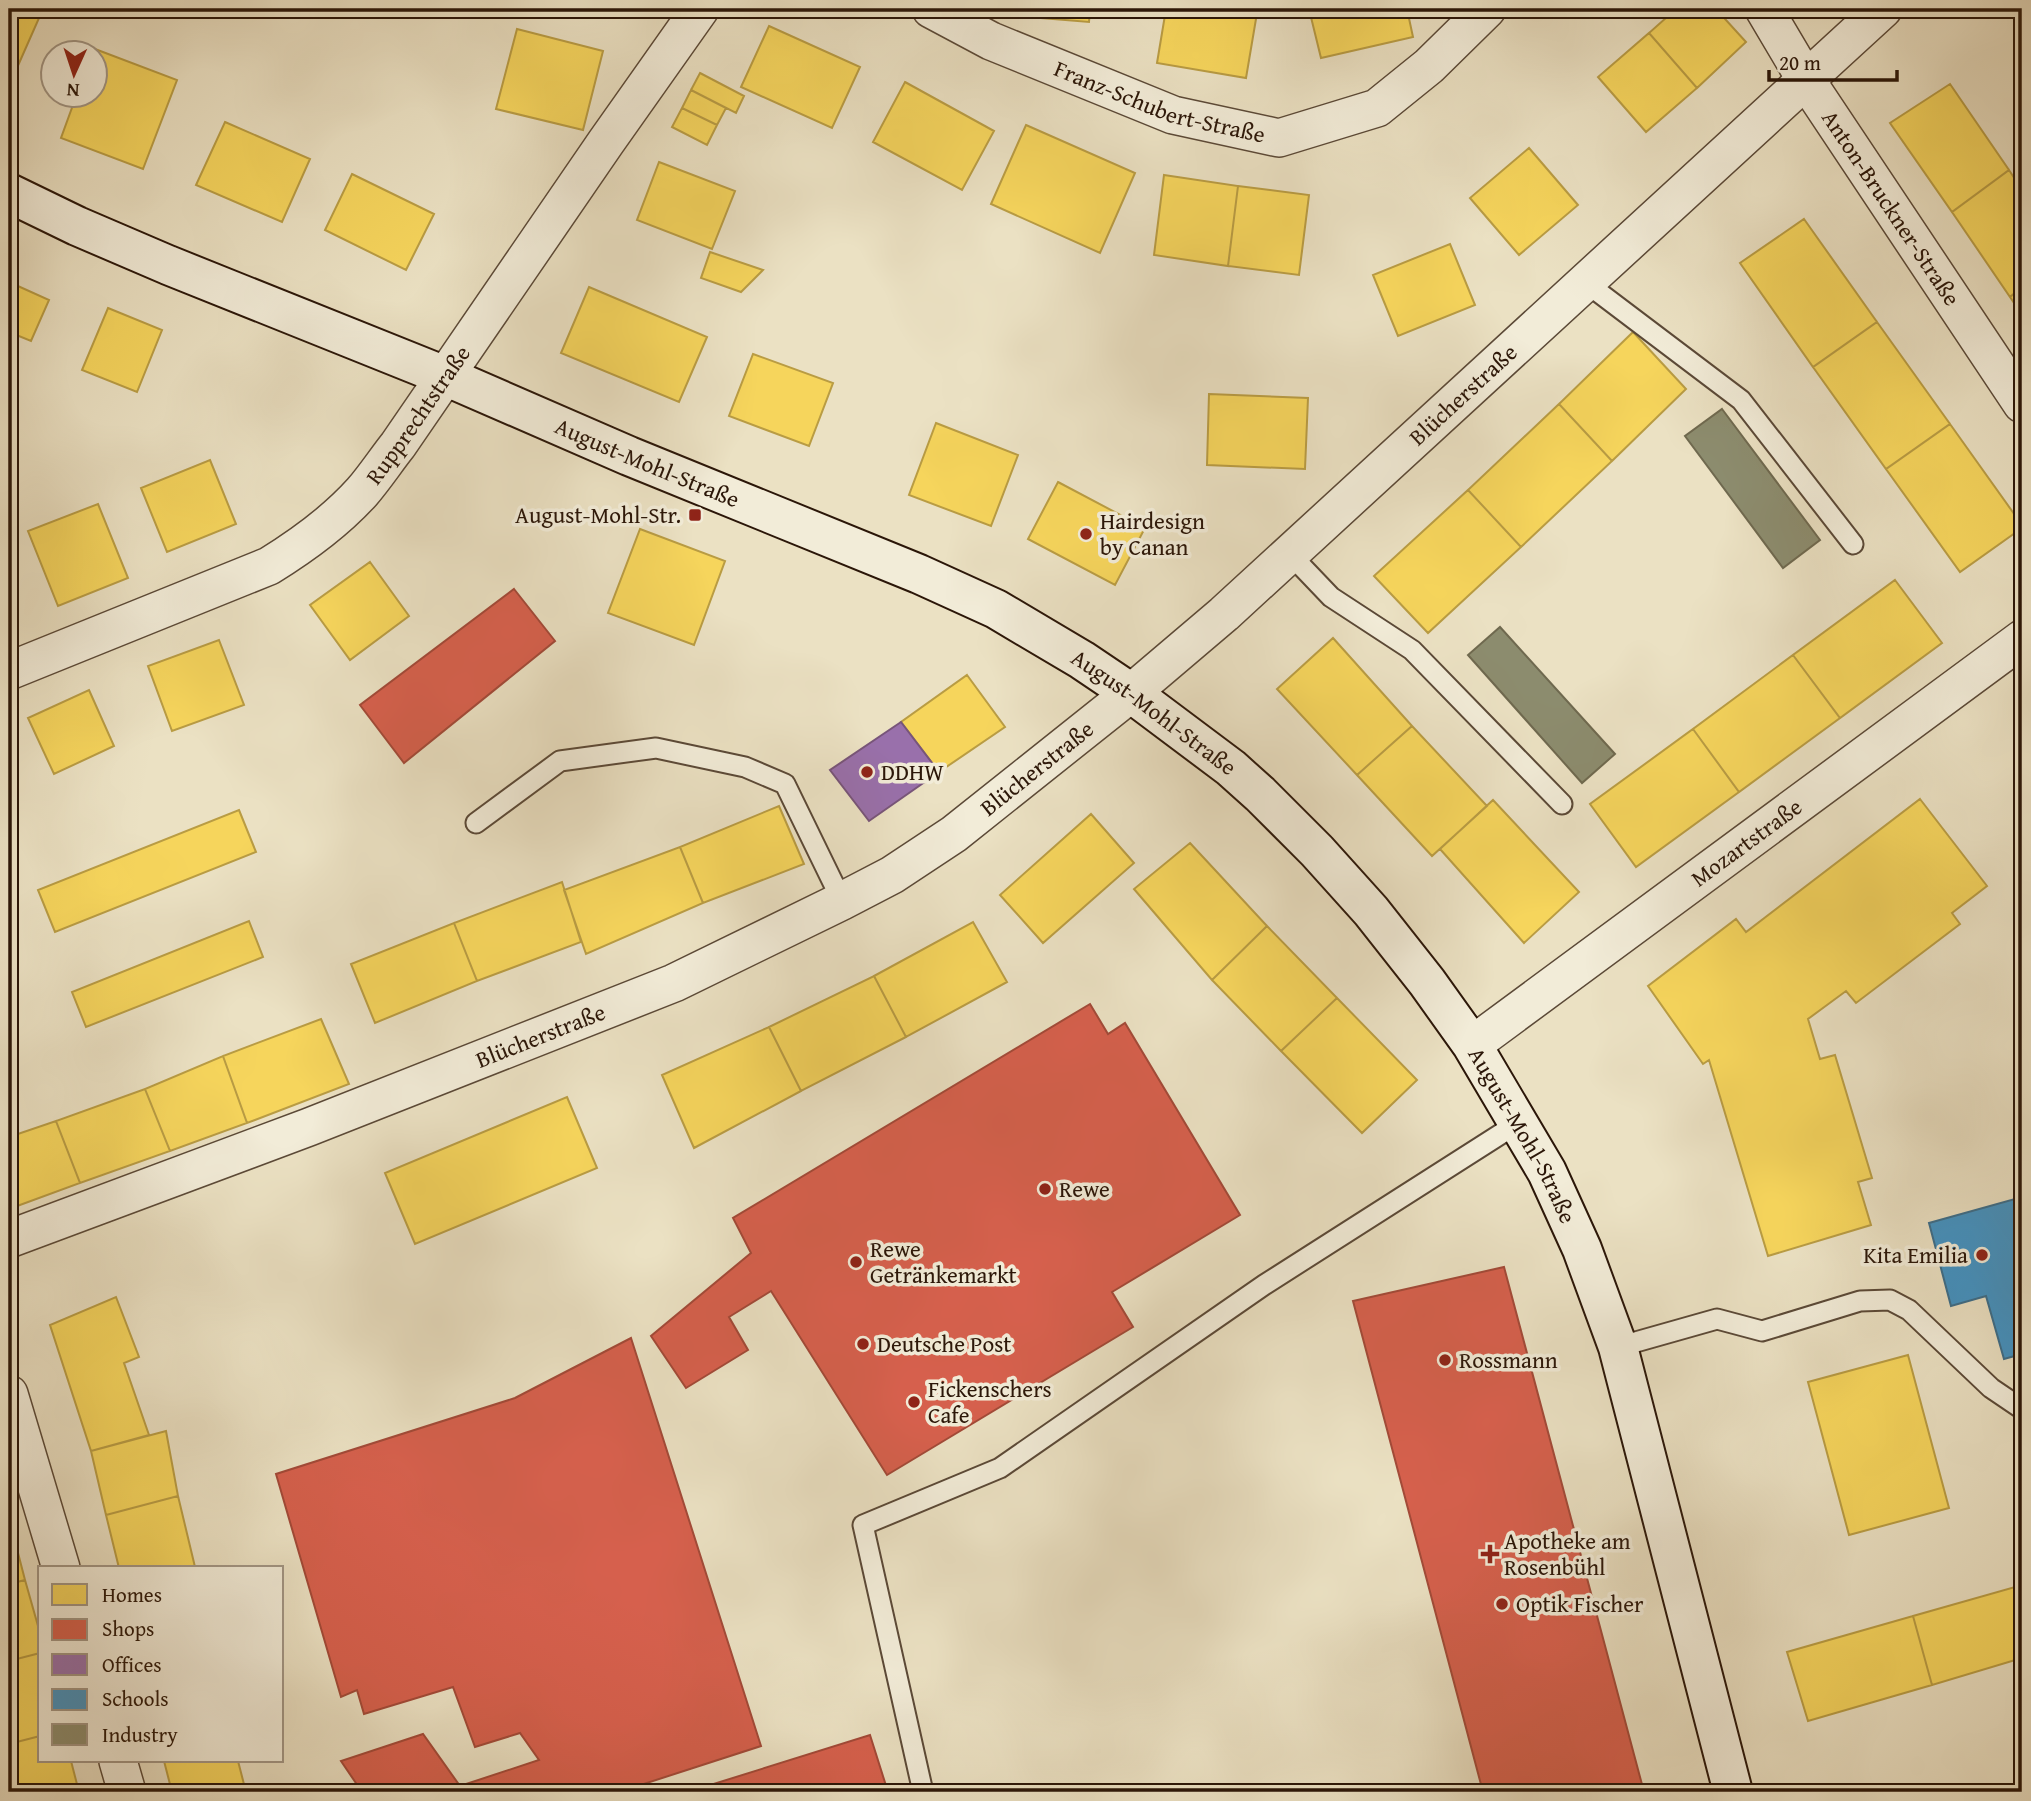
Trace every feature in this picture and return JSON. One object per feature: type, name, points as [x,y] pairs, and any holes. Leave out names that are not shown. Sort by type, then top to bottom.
[{"type":"main road","name":"August-Mohl-Straße","points":[[9,193],[168,265],[445,376],[629,456],[919,573],[996,609],[1082,660],[1131,693],[1231,768],[1317,851],[1371,911],[1427,982],[1472,1045],[1546,1172],[1577,1238],[1618,1347],[1733,1792]]},
{"type":"street","name":"Rupprechtstraße","points":[[9,671],[269,566],[301,546],[334,520],[362,491],[398,445],[700,9]]},
{"type":"street","name":"Franz-Schubert-Straße","points":[[931,9],[991,41],[1173,115],[1279,138],[1377,108],[1429,66],[1487,9]]},
{"type":"street","name":"Anton-Bruckner-Straße","points":[[1764,9],[1806,80],[2022,404]]},
{"type":"street","name":"Blücherstraße","points":[[9,1239],[309,1127],[674,983],[892,875],[954,834],[1131,693],[1224,614],[1883,9]]},
{"type":"street","name":"Mozartstraße","points":[[1472,1045],[2022,639]]},
{"type":"street","points":[[9,1394],[60,1566]]},
{"type":"street","points":[[118,1762],[127,1792]]},
{"type":"lane","points":[[1585,282],[1741,400],[1853,544]]},
{"type":"lane","points":[[1289,553],[1331,597],[1412,650],[1562,804]]},
{"type":"lane","points":[[476,823],[560,761],[656,748],[745,767],[785,783],[842,901]]},
{"type":"lane","points":[[923,1792],[863,1525],[1000,1468],[1264,1285],[1518,1123]]},
{"type":"lane","points":[[1618,1347],[1717,1319],[1762,1331],[1860,1301],[1890,1300],[1909,1310],[1991,1388],[2022,1409]]},
{"type":"building: Homes","points":[[9,9],[43,9],[9,86]]},
{"type":"building: Homes","points":[[1016,9],[1090,9],[1089,22],[1016,16]]},
{"type":"building: Homes","points":[[1166,9],[1229,9],[1257,13],[1246,78],[1157,63]]},
{"type":"building: Homes","points":[[1309,9],[1407,9],[1413,37],[1321,58]]},
{"type":"building: Homes","points":[[1676,9],[1716,9],[1746,42],[1697,88],[1649,33]]},
{"type":"building: Homes","points":[[769,26],[860,67],[832,128],[741,87]]},
{"type":"building: Homes","points":[[517,29],[603,51],[583,130],[496,109]]},
{"type":"building: Homes","points":[[1649,33],[1697,88],[1646,132],[1598,77]]},
{"type":"building: Homes","points":[[108,54],[177,80],[143,169],[61,138],[72,108],[108,108]]},
{"type":"building: Homes","points":[[700,73],[744,96],[736,113],[691,90]]},
{"type":"building: Homes","points":[[905,82],[994,131],[962,190],[873,142]]},
{"type":"building: Homes","points":[[1950,84],[2009,170],[1952,212],[1890,123]]},
{"type":"building: Homes","points":[[691,90],[726,108],[717,125],[682,108]]},
{"type":"building: Homes","points":[[682,108],[717,125],[707,145],[672,127]]},
{"type":"building: Homes","points":[[225,122],[310,159],[282,222],[196,185]]},
{"type":"building: Homes","points":[[1026,125],[1135,173],[1100,253],[991,204]]},
{"type":"building: Homes","points":[[1529,148],[1578,205],[1519,255],[1470,198]]},
{"type":"building: Homes","points":[[659,162],[735,191],[712,249],[637,220]]},
{"type":"building: Homes","points":[[2009,170],[2022,190],[2022,287],[2010,297],[1952,212]]},
{"type":"building: Homes","points":[[352,174],[434,214],[406,270],[325,230]]},
{"type":"building: Homes","points":[[1164,175],[1238,186],[1228,266],[1154,255]]},
{"type":"building: Homes","points":[[1238,186],[1309,195],[1299,275],[1228,266]]},
{"type":"building: Homes","points":[[1804,219],[1877,322],[1813,367],[1740,263]]},
{"type":"building: Homes","points":[[1450,244],[1475,305],[1398,336],[1373,275]]},
{"type":"building: Homes","points":[[710,252],[763,270],[741,292],[701,278]]},
{"type":"building: Homes","points":[[9,282],[49,300],[31,341],[9,332]]},
{"type":"building: Homes","points":[[589,287],[707,337],[679,402],[561,353]]},
{"type":"building: Homes","points":[[2022,287],[2022,315],[2010,297]]},
{"type":"building: Homes","points":[[108,308],[162,330],[137,392],[82,370]]},
{"type":"building: Homes","points":[[1877,322],[1950,424],[1886,469],[1813,367]]},
{"type":"building: Homes","points":[[1633,332],[1686,389],[1612,461],[1559,404]]},
{"type":"building: Homes","points":[[753,354],[833,383],[809,446],[729,416]]},
{"type":"building: Homes","points":[[1209,394],[1308,398],[1305,469],[1207,465]]},
{"type":"building: Homes","points":[[1559,404],[1612,461],[1521,547],[1468,490]]},
{"type":"building: Homes","points":[[936,423],[1018,455],[991,526],[909,495]]},
{"type":"building: Homes","points":[[1950,424],[2022,525],[2022,528],[1960,572],[1886,469]]},
{"type":"building: Homes","points":[[210,460],[236,524],[167,552],[141,488]]},
{"type":"building: Homes","points":[[1058,482],[1145,528],[1115,585],[1028,539]]},
{"type":"building: Homes","points":[[1468,490],[1521,547],[1428,633],[1374,576]]},
{"type":"building: Homes","points":[[98,504],[128,578],[58,606],[28,531]]},
{"type":"building: Homes","points":[[640,529],[725,561],[694,645],[608,613]]},
{"type":"building: Homes","points":[[370,562],[409,616],[350,660],[310,605]]},
{"type":"building: Homes","points":[[1895,580],[1942,643],[1840,718],[1793,655]]},
{"type":"building: Homes","points":[[1333,638],[1412,726],[1357,775],[1277,689]]},
{"type":"building: Homes","points":[[219,640],[244,705],[172,731],[148,666]]},
{"type":"building: Homes","points":[[1793,655],[1840,718],[1739,792],[1693,729]]},
{"type":"building: Homes","points":[[967,675],[1005,727],[939,772],[901,722]]},
{"type":"building: Homes","points":[[89,690],[114,746],[54,774],[28,718]]},
{"type":"building: Homes","points":[[1412,726],[1487,806],[1432,856],[1357,775]]},
{"type":"building: Homes","points":[[1693,729],[1739,792],[1636,867],[1590,804]]},
{"type":"building: Homes","points":[[1920,799],[1987,886],[1952,913],[1960,924],[1856,1003],[1846,991],[1808,1019],[1820,1059],[1835,1055],[1872,1178],[1858,1182],[1871,1225],[1768,1256],[1709,1060],[1703,1064],[1648,986],[1736,919],[1746,932]]},
{"type":"building: Homes","points":[[1493,800],[1579,892],[1524,943],[1440,849]]},
{"type":"building: Homes","points":[[779,806],[804,864],[703,903],[680,847]]},
{"type":"building: Homes","points":[[239,810],[256,852],[55,932],[38,890]]},
{"type":"building: Homes","points":[[1091,814],[1134,863],[1043,943],[1000,895]]},
{"type":"building: Homes","points":[[1190,843],[1267,926],[1212,980],[1134,889]]},
{"type":"building: Homes","points":[[680,847],[703,903],[586,954],[564,890]]},
{"type":"building: Homes","points":[[562,882],[581,942],[477,981],[454,923]]},
{"type":"building: Homes","points":[[249,921],[263,957],[86,1027],[72,992]]},
{"type":"building: Homes","points":[[973,922],[1007,982],[906,1037],[874,976]]},
{"type":"building: Homes","points":[[454,923],[477,981],[375,1023],[351,964]]},
{"type":"building: Homes","points":[[1267,926],[1337,998],[1281,1051],[1212,980]]},
{"type":"building: Homes","points":[[874,976],[906,1037],[801,1091],[769,1027]]},
{"type":"building: Homes","points":[[1337,998],[1417,1080],[1362,1133],[1281,1051]]},
{"type":"building: Homes","points":[[321,1019],[349,1084],[247,1123],[223,1056]]},
{"type":"building: Homes","points":[[769,1027],[801,1091],[694,1148],[662,1075]]},
{"type":"building: Homes","points":[[223,1056],[247,1123],[170,1151],[145,1089]]},
{"type":"building: Homes","points":[[145,1089],[170,1151],[80,1183],[56,1121]]},
{"type":"building: Homes","points":[[567,1097],[597,1168],[415,1244],[385,1173]]},
{"type":"building: Homes","points":[[56,1121],[80,1183],[9,1209],[9,1137]]},
{"type":"building: Homes","points":[[116,1297],[139,1357],[124,1363],[149,1435],[91,1451],[50,1325]]},
{"type":"building: Homes","points":[[1908,1355],[1949,1508],[1849,1535],[1808,1382]]},
{"type":"building: Homes","points":[[166,1431],[178,1496],[106,1515],[91,1451]]},
{"type":"building: Homes","points":[[178,1496],[195,1566],[119,1566],[106,1515]]},
{"type":"building: Homes","points":[[9,1518],[25,1580],[9,1584]]},
{"type":"building: Homes","points":[[25,1580],[38,1626],[38,1654],[9,1661],[9,1584]]},
{"type":"building: Homes","points":[[2022,1585],[2022,1658],[1932,1685],[1913,1616]]},
{"type":"building: Homes","points":[[1913,1616],[1932,1685],[1808,1721],[1787,1652]]},
{"type":"building: Homes","points":[[38,1654],[38,1737],[9,1744],[9,1661]]},
{"type":"building: Homes","points":[[38,1737],[38,1762],[71,1762],[79,1792],[9,1792],[9,1744]]},
{"type":"building: Homes","points":[[164,1762],[238,1762],[246,1792],[172,1792]]},
{"type":"building: Shops","points":[[514,589],[555,641],[404,763],[360,705]]},
{"type":"building: Shops","points":[[1090,1004],[1108,1034],[1125,1023],[1240,1215],[1112,1292],[1133,1327],[887,1475],[771,1291],[729,1317],[748,1350],[686,1388],[651,1336],[751,1253],[733,1218]]},
{"type":"building: Shops","points":[[1504,1267],[1644,1792],[1483,1792],[1353,1301]]},
{"type":"building: Shops","points":[[631,1338],[761,1746],[619,1792],[362,1792],[341,1761],[423,1734],[460,1786],[539,1760],[520,1733],[475,1747],[453,1687],[364,1714],[357,1690],[341,1697],[276,1474],[515,1398]]},
{"type":"building: Shops","points":[[870,1735],[888,1792],[688,1792]]},
{"type":"building: Offices","points":[[901,722],[939,772],[869,821],[830,770]]},
{"type":"building: Schools","points":[[2022,1197],[2022,1354],[2004,1359],[1986,1296],[1951,1306],[1929,1223]]},
{"type":"building: Industry","points":[[1722,409],[1820,540],[1783,568],[1685,436]]},
{"type":"building: Industry","points":[[1500,627],[1615,754],[1582,783],[1468,655]]},
{"type":"place","name":"August-Mohl-Str.","points":[[695,515]]},
{"type":"place","name":"Hairdesign by Canan","points":[[1086,534]]},
{"type":"place","name":"DDHW","points":[[867,772]]},
{"type":"place","name":"Rewe","points":[[1045,1189]]},
{"type":"place","name":"Kita Emilia","points":[[1982,1255]]},
{"type":"place","name":"Rewe Getränkemarkt","points":[[856,1262]]},
{"type":"place","name":"Deutsche Post","points":[[863,1344]]},
{"type":"place","name":"Rossmann","points":[[1445,1360]]},
{"type":"place","name":"Fickenschers Cafe","points":[[914,1402]]},
{"type":"place","name":"Apotheke am Rosenbühl","points":[[1490,1554]]},
{"type":"place","name":"Optik Fischer","points":[[1502,1604]]}]
